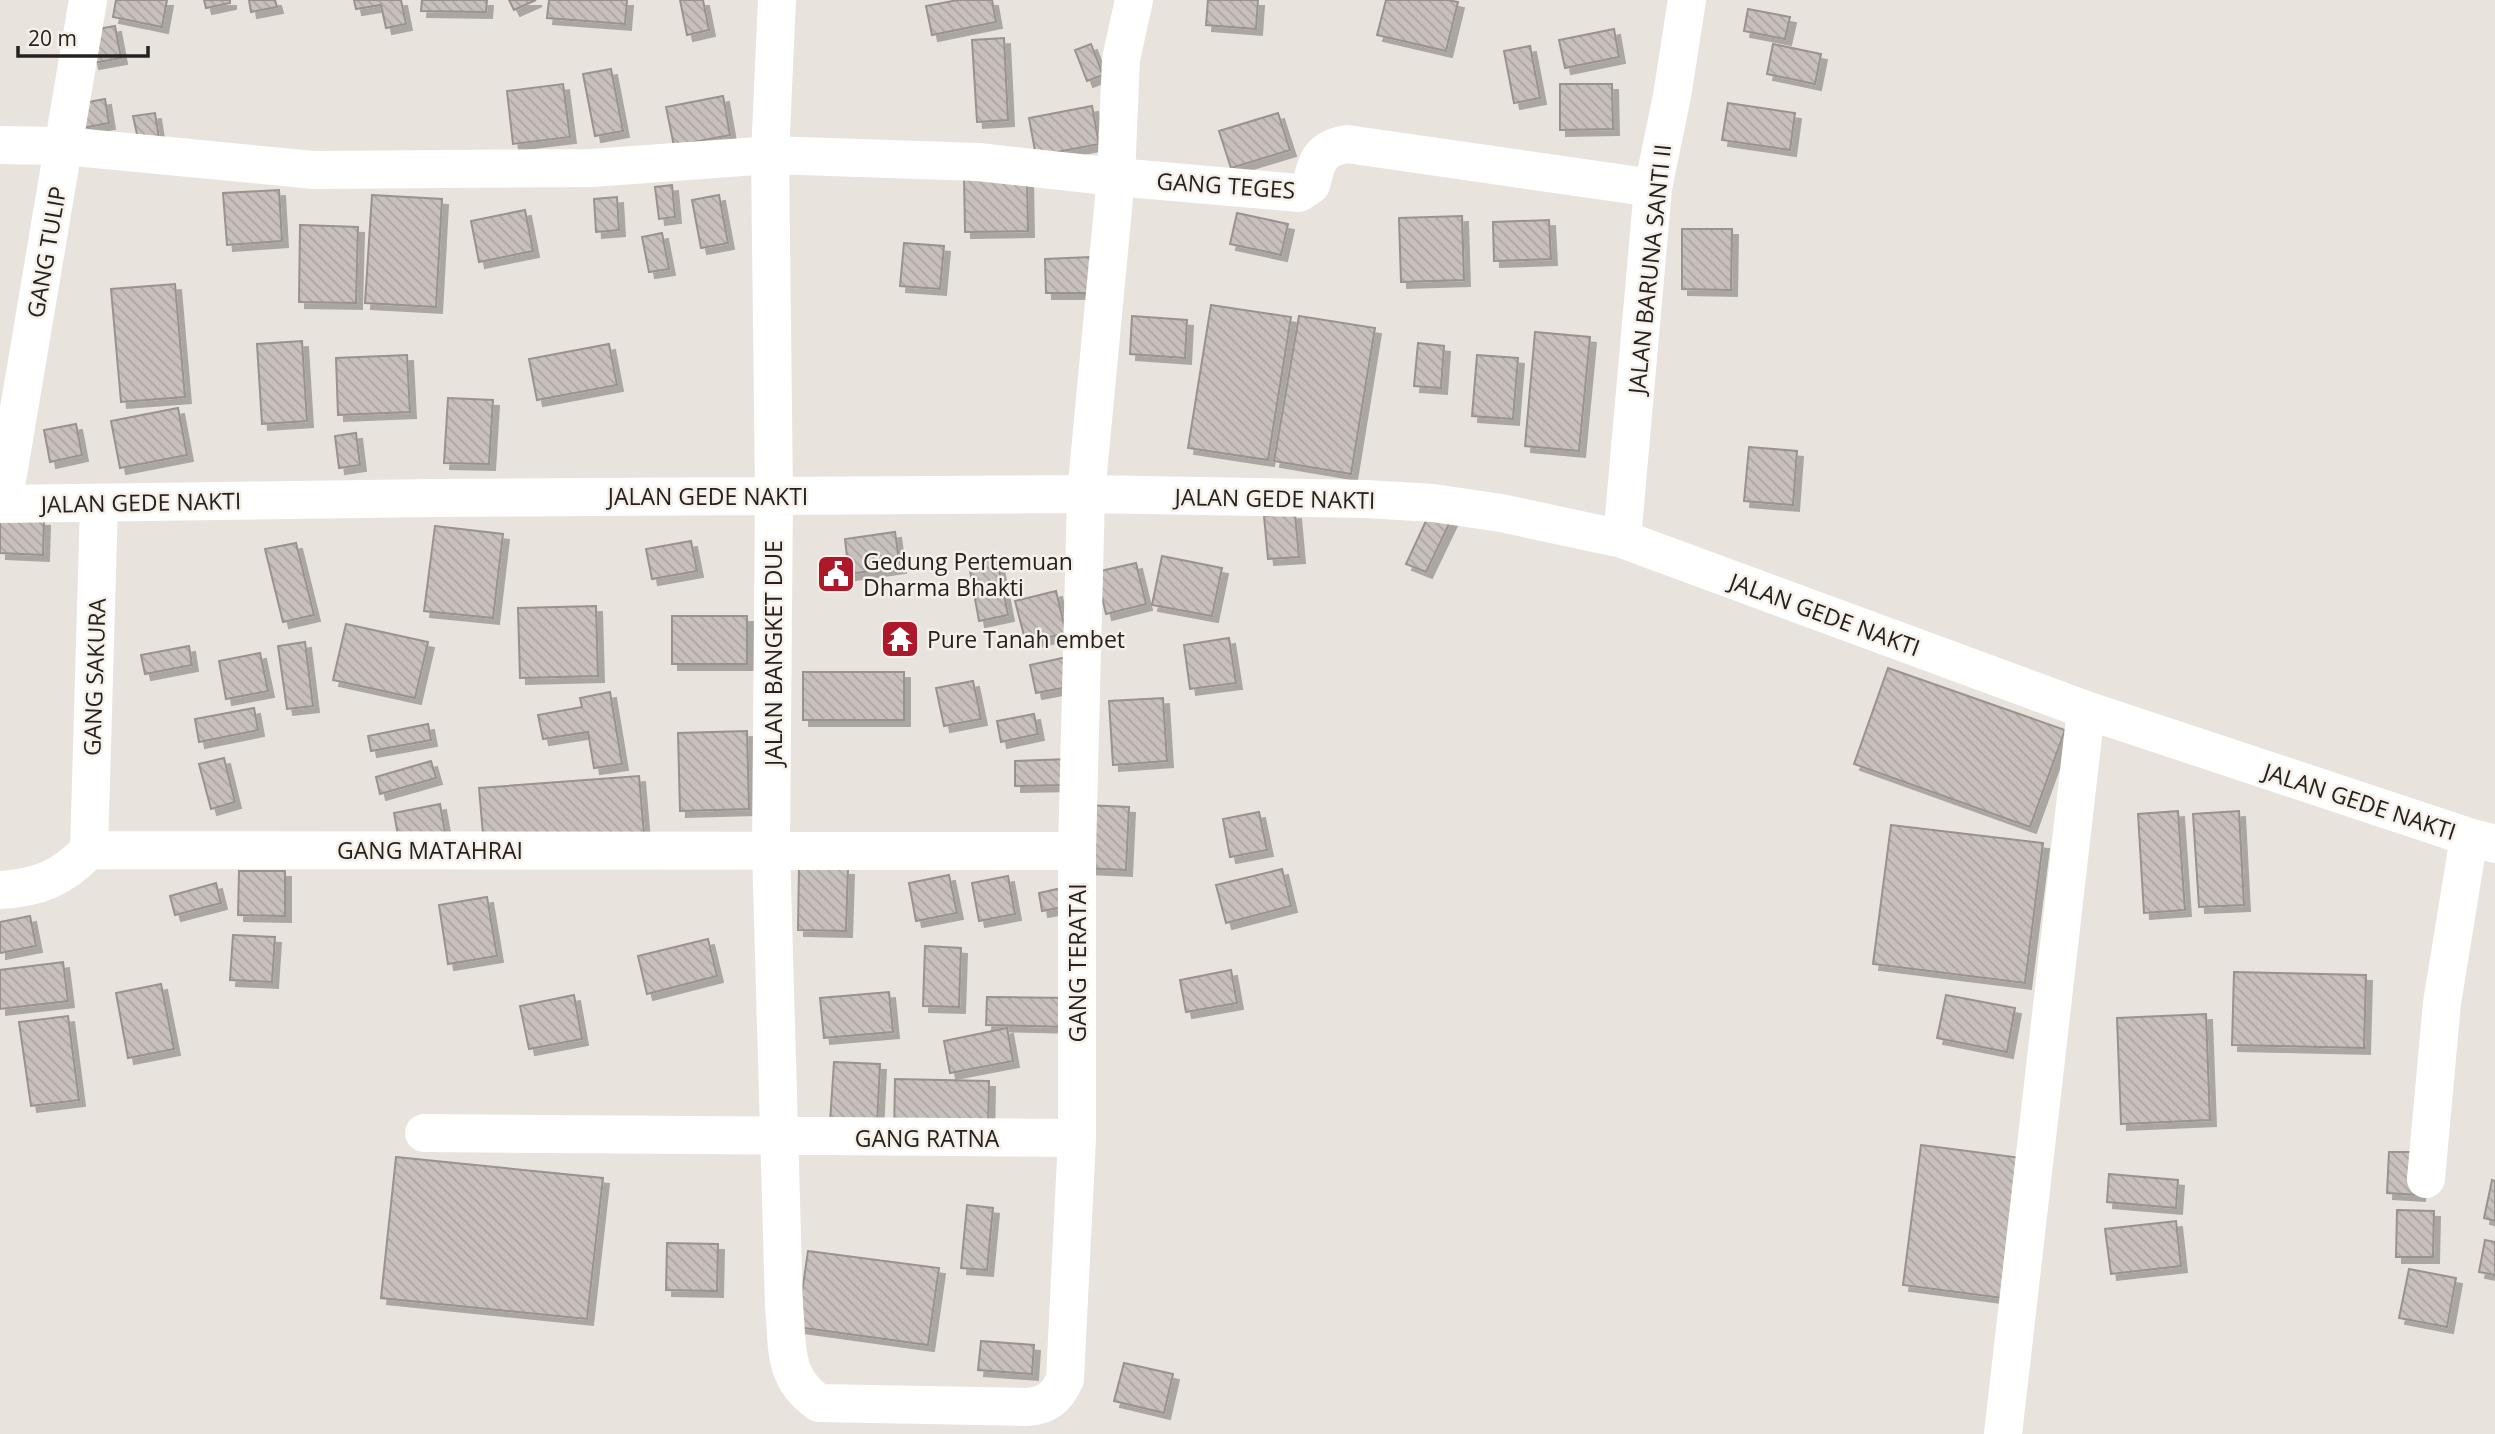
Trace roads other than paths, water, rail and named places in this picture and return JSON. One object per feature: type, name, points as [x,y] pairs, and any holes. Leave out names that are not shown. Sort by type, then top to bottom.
[{"type":"street","name":"GANG TULIP","points":[[1,504],[88,0]]},
{"type":"street","name":"JALAN BANGKET DUE","points":[[777,0],[770,155],[774,495],[771,849],[784,1306],[791,1372],[805,1394],[819,1403],[1026,1407]]},
{"type":"street","name":"GANG TERATAI","points":[[1026,1407],[1037,1406],[1053,1399],[1065,1379],[1076,1139],[1077,851],[1086,494],[1116,177],[1121,59],[1134,0]]},
{"type":"street","name":"JALAN BARUNA SANTI II","points":[[1622,539],[1653,188],[1672,96],[1687,0]]},
{"type":"street","name":"GANG TEGES","points":[[0,145],[64,146],[314,170],[592,168],[770,155],[978,162],[1299,193],[1306,191],[1311,185],[1316,166],[1324,152],[1347,144],[1653,188]]},
{"type":"street","name":"JALAN GEDE NAKTI","points":[[1,504],[1086,494],[1366,499],[1433,503],[1501,513],[1622,539],[2086,710],[2482,841]]},
{"type":"street","name":"GANG SAKURA","points":[[89,850],[99,504]]},
{"type":"street","points":[[2003,1434],[2086,710]]},
{"type":"street","points":[[2426,1179],[2442,1003],[2482,841]]},
{"type":"street","name":"GANG MATAHRAI","points":[[89,850],[1077,851]]},
{"type":"street","points":[[0,890],[43,884],[76,864],[89,850]]},
{"type":"street","name":"GANG RATNA","points":[[424,1133],[1076,1139]]},
{"type":"place","name":"Gedung Pertemuan Dharma Bhakti","points":[[836,574]]},
{"type":"place","name":"Pure Tanah embet","points":[[900,639]]}]
